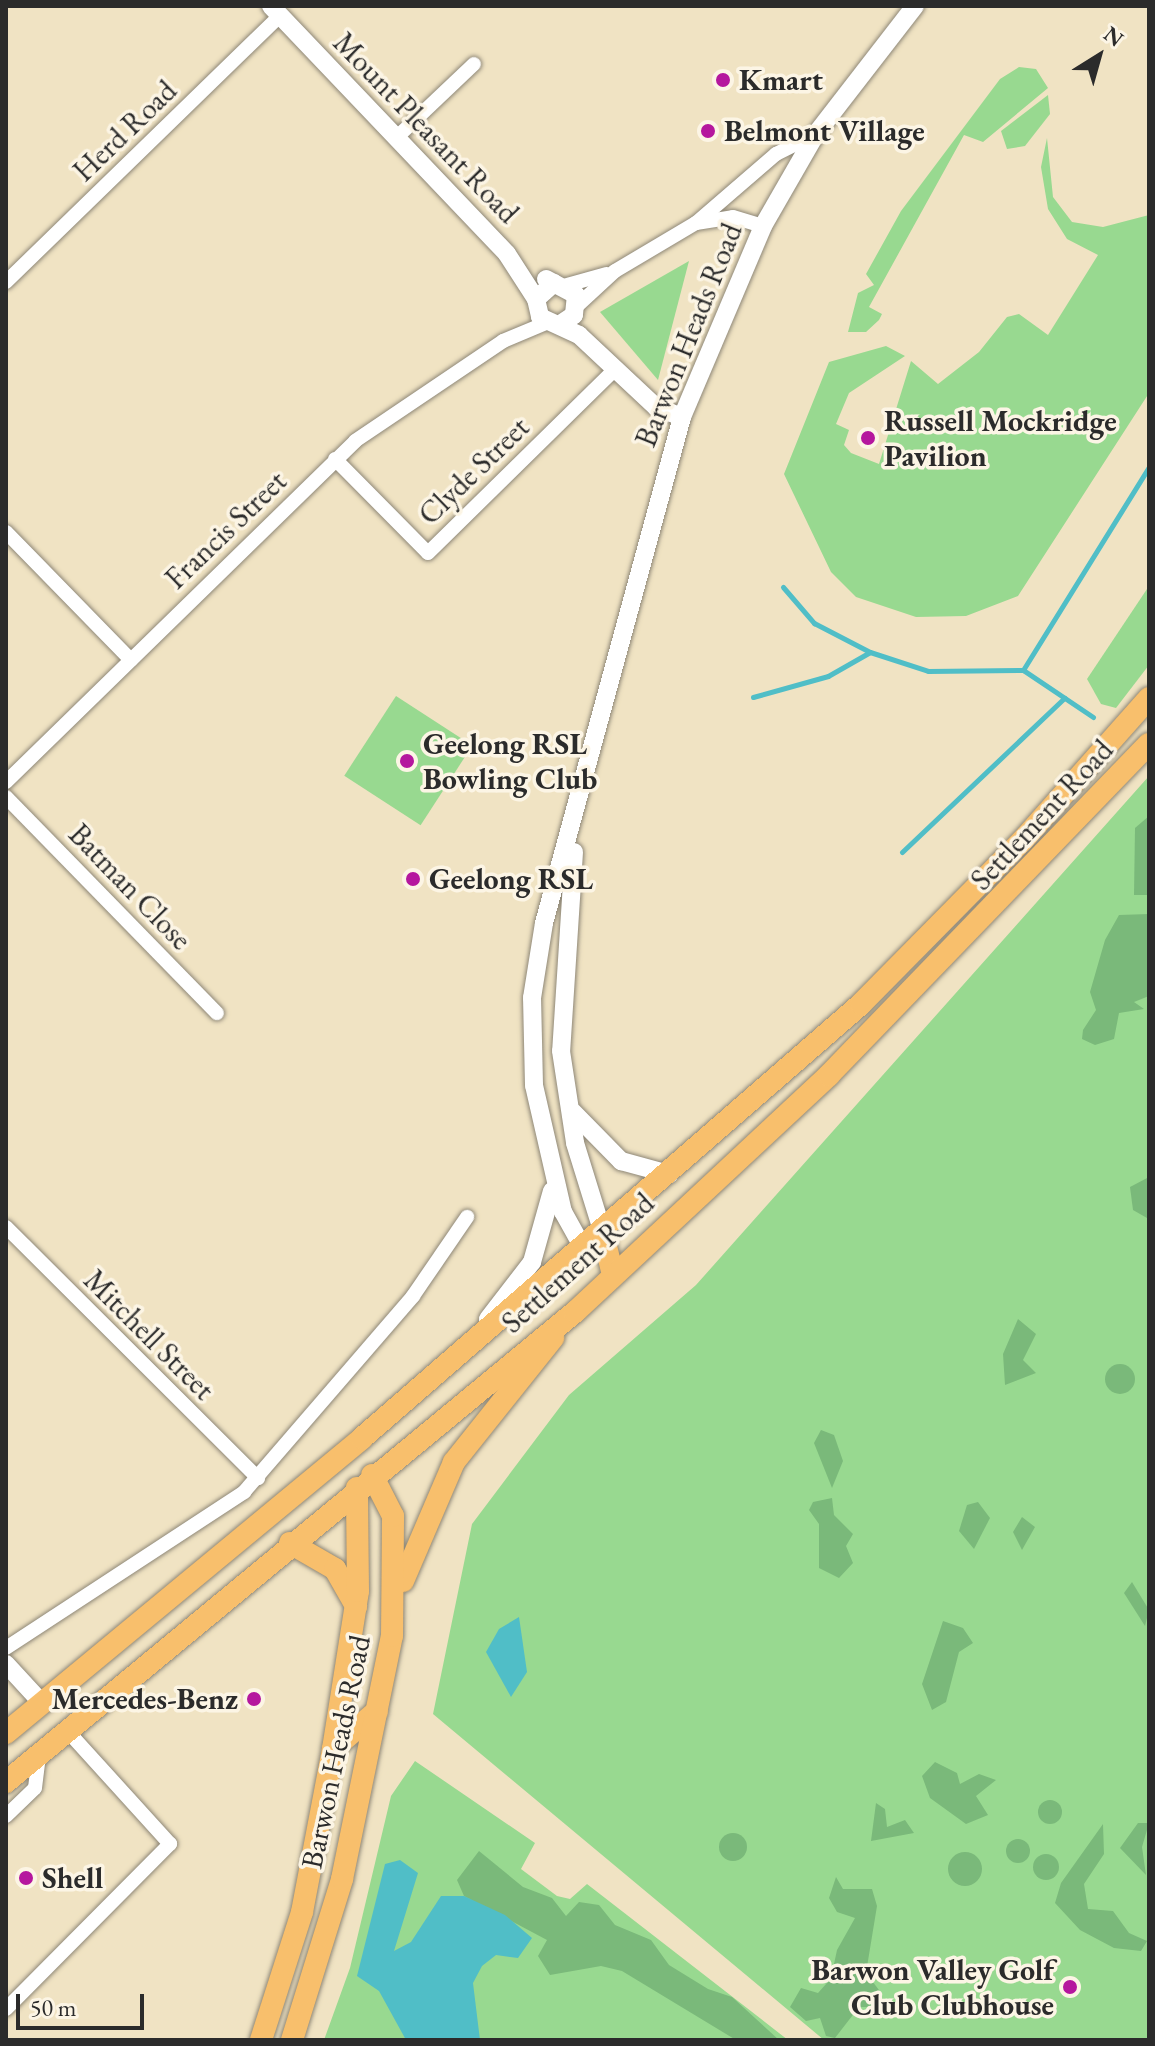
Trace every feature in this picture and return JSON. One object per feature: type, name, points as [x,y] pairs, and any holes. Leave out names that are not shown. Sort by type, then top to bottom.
[{"type":"main road","name":"Settlement Road","points":[[6,1733],[350,1447],[669,1174],[904,962],[1149,698]]},
{"type":"main road","name":"Settlement Road","points":[[6,1782],[65,1728],[575,1312],[850,1055],[1149,744]]},
{"type":"main road","points":[[602,1230],[612,1275]]},
{"type":"main road","points":[[582,1246],[612,1275]]},
{"type":"main road","points":[[392,1636],[413,1547],[447,1474],[575,1312]]},
{"type":"main road","points":[[350,1447],[365,1482]]},
{"type":"main road","name":"Barwon Heads Road","points":[[261,2040],[302,1912],[333,1749],[357,1607],[365,1482]]},
{"type":"main road","name":"Barwon Heads Road","points":[[292,2040],[342,1879],[392,1636],[393,1516],[365,1482]]},
{"type":"main road","points":[[290,1543],[335,1569],[357,1607]]},
{"type":"main road","points":[[41,1702],[65,1728]]},
{"type":"main road","points":[[333,1749],[377,1711]]},
{"type":"street","name":"Barwon Heads Road","points":[[582,1246],[554,1180],[534,1085],[532,998],[544,923],[578,818],[682,417],[763,226],[816,134],[915,6]]},
{"type":"street","name":"Mount Pleasant Road","points":[[276,11],[507,254],[535,302],[552,324],[599,350]]},
{"type":"street","name":"Herd Road","points":[[6,282],[276,11]]},
{"type":"street","points":[[397,137],[474,64]]},
{"type":"street","points":[[552,324],[577,307],[615,271],[696,223],[776,154],[816,134]]},
{"type":"street","points":[[696,223],[733,217],[763,226]]},
{"type":"street","name":"Mount Pleasant Road","points":[[507,254],[560,284],[577,307],[599,350],[656,407],[682,417]]},
{"type":"street","points":[[535,302],[560,284],[615,271]]},
{"type":"street","name":"Francis Street","points":[[6,782],[335,459],[503,341],[535,302]]},
{"type":"street","name":"Francis Street","points":[[503,341],[552,324]]},
{"type":"street","name":"Clyde Street","points":[[335,459],[428,553],[616,368]]},
{"type":"street","points":[[6,532],[131,660]]},
{"type":"street","name":"Batman Close","points":[[6,797],[217,1013]]},
{"type":"street","name":"Barwon Heads Road","points":[[578,818],[560,1003],[567,1103],[602,1230]]},
{"type":"street","points":[[532,998],[560,1003]]},
{"type":"street","points":[[567,1103],[621,1161],[669,1174]]},
{"type":"street","points":[[469,1343],[532,1262],[554,1180]]},
{"type":"street","points":[[6,1648],[210,1519],[258,1478],[413,1296],[467,1217]]},
{"type":"street","name":"Mitchell Street","points":[[6,1227],[258,1478]]},
{"type":"street","points":[[6,1664],[41,1702]]},
{"type":"street","points":[[6,2009],[170,1844],[65,1728]]},
{"type":"street","points":[[6,1816],[35,1788],[39,1751]]},
{"type":"green space","points":[[1019,67],[1036,69],[1048,88],[983,142],[964,135],[869,307],[882,314],[879,320],[866,332],[848,332],[858,293],[874,285],[866,274],[901,211],[1000,79]]},
{"type":"green space","points":[[1048,95],[1050,114],[1025,146],[1007,149],[1001,131]]},
{"type":"green space","points":[[1047,138],[1053,197],[1072,222],[1103,227],[1149,215],[1149,393],[1018,596],[966,616],[916,617],[856,597],[831,572],[784,474],[829,362],[886,346],[905,356],[849,393],[836,424],[849,430],[844,445],[851,453],[879,464],[911,361],[938,384],[979,352],[1007,317],[1019,314],[1048,335],[1098,255],[1067,239],[1048,209],[1041,167]]},
{"type":"green space","points":[[689,261],[658,380],[600,312]]},
{"type":"green space","points":[[1149,586],[1149,665],[1116,708],[1101,704],[1087,679]]},
{"type":"green space","name":"Geelong RSL Bowling Club","points":[[396,696],[472,746],[421,825],[344,776]]},
{"type":"green space","points":[[1149,776],[1149,2040],[824,2040],[433,1714],[472,1524],[569,1395],[696,1285]]},
{"type":"green space","points":[[1149,816],[1149,895],[1134,895],[1135,828]]},
{"type":"green space","points":[[1149,914],[1149,996],[1134,1002],[1144,1009],[1119,1013],[1114,1039],[1095,1045],[1082,1039],[1083,1030],[1096,1010],[1090,992],[1105,940],[1119,915]]},
{"type":"green space","points":[[1149,1177],[1147,1218],[1133,1210],[1130,1187]]},
{"type":"green space","points":[[1018,1319],[1036,1334],[1023,1360],[1036,1373],[1005,1385],[1003,1354]]},
{"type":"green space","points":[[1120,1364],[1130,1369],[1135,1379],[1130,1389],[1120,1394],[1110,1389],[1105,1379],[1110,1369]]},
{"type":"green space","points":[[821,1430],[834,1435],[843,1461],[832,1488],[814,1443]]},
{"type":"green space","points":[[832,1498],[834,1515],[853,1534],[846,1546],[853,1563],[839,1578],[819,1568],[819,1524],[809,1510],[813,1502]]},
{"type":"green space","points":[[978,1502],[990,1518],[974,1549],[959,1531],[967,1505]]},
{"type":"green space","points":[[1022,1517],[1035,1527],[1022,1550],[1013,1532]]},
{"type":"green space","points":[[1132,1582],[1149,1610],[1145,1626],[1124,1593]]},
{"type":"green space","points":[[943,1621],[963,1628],[973,1643],[959,1652],[946,1702],[932,1710],[922,1684]]},
{"type":"green space","points":[[415,1761],[535,1843],[521,1869],[557,1896],[570,1899],[587,1884],[788,2040],[324,2040],[350,1968],[391,1796]]},
{"type":"green space","points":[[935,1762],[957,1773],[960,1784],[979,1774],[996,1780],[976,1796],[988,1815],[966,1824],[930,1798],[922,1776]]},
{"type":"green space","points":[[1050,1800],[1061,1807],[1062,1812],[1055,1823],[1050,1824],[1039,1817],[1038,1812],[1045,1801]]},
{"type":"green space","points":[[876,1803],[885,1809],[887,1827],[905,1820],[914,1833],[871,1841]]},
{"type":"green space","points":[[1138,1823],[1149,1823],[1142,1847],[1146,1875],[1120,1848]]},
{"type":"green space","points":[[1103,1824],[1104,1854],[1084,1884],[1088,1909],[1113,1911],[1129,1933],[1147,1941],[1141,1951],[1114,1948],[1080,1930],[1055,1903],[1061,1883]]},
{"type":"green space","points":[[733,1833],[743,1837],[747,1847],[743,1857],[733,1861],[723,1857],[719,1847],[723,1837]]},
{"type":"green space","points":[[1018,1839],[1029,1846],[1030,1851],[1023,1862],[1018,1863],[1007,1856],[1006,1851],[1013,1840]]},
{"type":"green space","points":[[479,1851],[523,1887],[552,1898],[566,1916],[579,1902],[599,1905],[615,1925],[651,1940],[669,1965],[708,1989],[732,1997],[779,2040],[736,2040],[622,1971],[601,1966],[550,1975],[538,1956],[547,1940],[464,1896],[457,1880]]},
{"type":"green space","points":[[965,1852],[977,1857],[982,1869],[977,1881],[965,1886],[953,1881],[948,1869],[953,1857]]},
{"type":"green space","points":[[1046,1854],[1055,1858],[1059,1867],[1055,1876],[1046,1880],[1037,1876],[1033,1867],[1037,1858]]},
{"type":"green space","points":[[836,1877],[843,1889],[872,1889],[877,1906],[866,1973],[882,1994],[874,2007],[859,2007],[835,2038],[826,2036],[820,2018],[806,2021],[790,2007],[801,1988],[818,1993],[843,1965],[834,1964],[837,1950],[855,1918],[837,1912],[829,1898]]},
{"type":"water","points":[[519,1617],[527,1672],[511,1697],[486,1652],[499,1629]]},
{"type":"water","points":[[400,1860],[418,1873],[394,1951],[411,1942],[441,1896],[464,1896],[505,1915],[532,1938],[518,1958],[496,1955],[482,1966],[473,1983],[480,2040],[406,2040],[379,1991],[357,1976],[385,1864]]},
{"type":"waterway","points":[[1093,717],[1023,670],[1149,467]]},
{"type":"waterway","points":[[783,587],[814,623],[870,652],[928,671],[1023,670]]},
{"type":"waterway","points":[[753,697],[828,676],[870,652]]},
{"type":"waterway","points":[[902,852],[1064,698]]},
{"type":"place","name":"Kmart","points":[[723,80]]},
{"type":"place","name":"Belmont Village","points":[[708,131]]},
{"type":"place","name":"Russell Mockridge Pavilion","points":[[868,438]]},
{"type":"place","name":"Geelong RSL Bowling Club","points":[[407,761]]},
{"type":"place","name":"Geelong RSL","points":[[413,879]]},
{"type":"place","name":"Mercedes-Benz","points":[[254,1699]]},
{"type":"place","name":"Shell","points":[[26,1878]]},
{"type":"place","name":"Barwon Valley Golf Club Clubhouse","points":[[1070,1987]]}]
